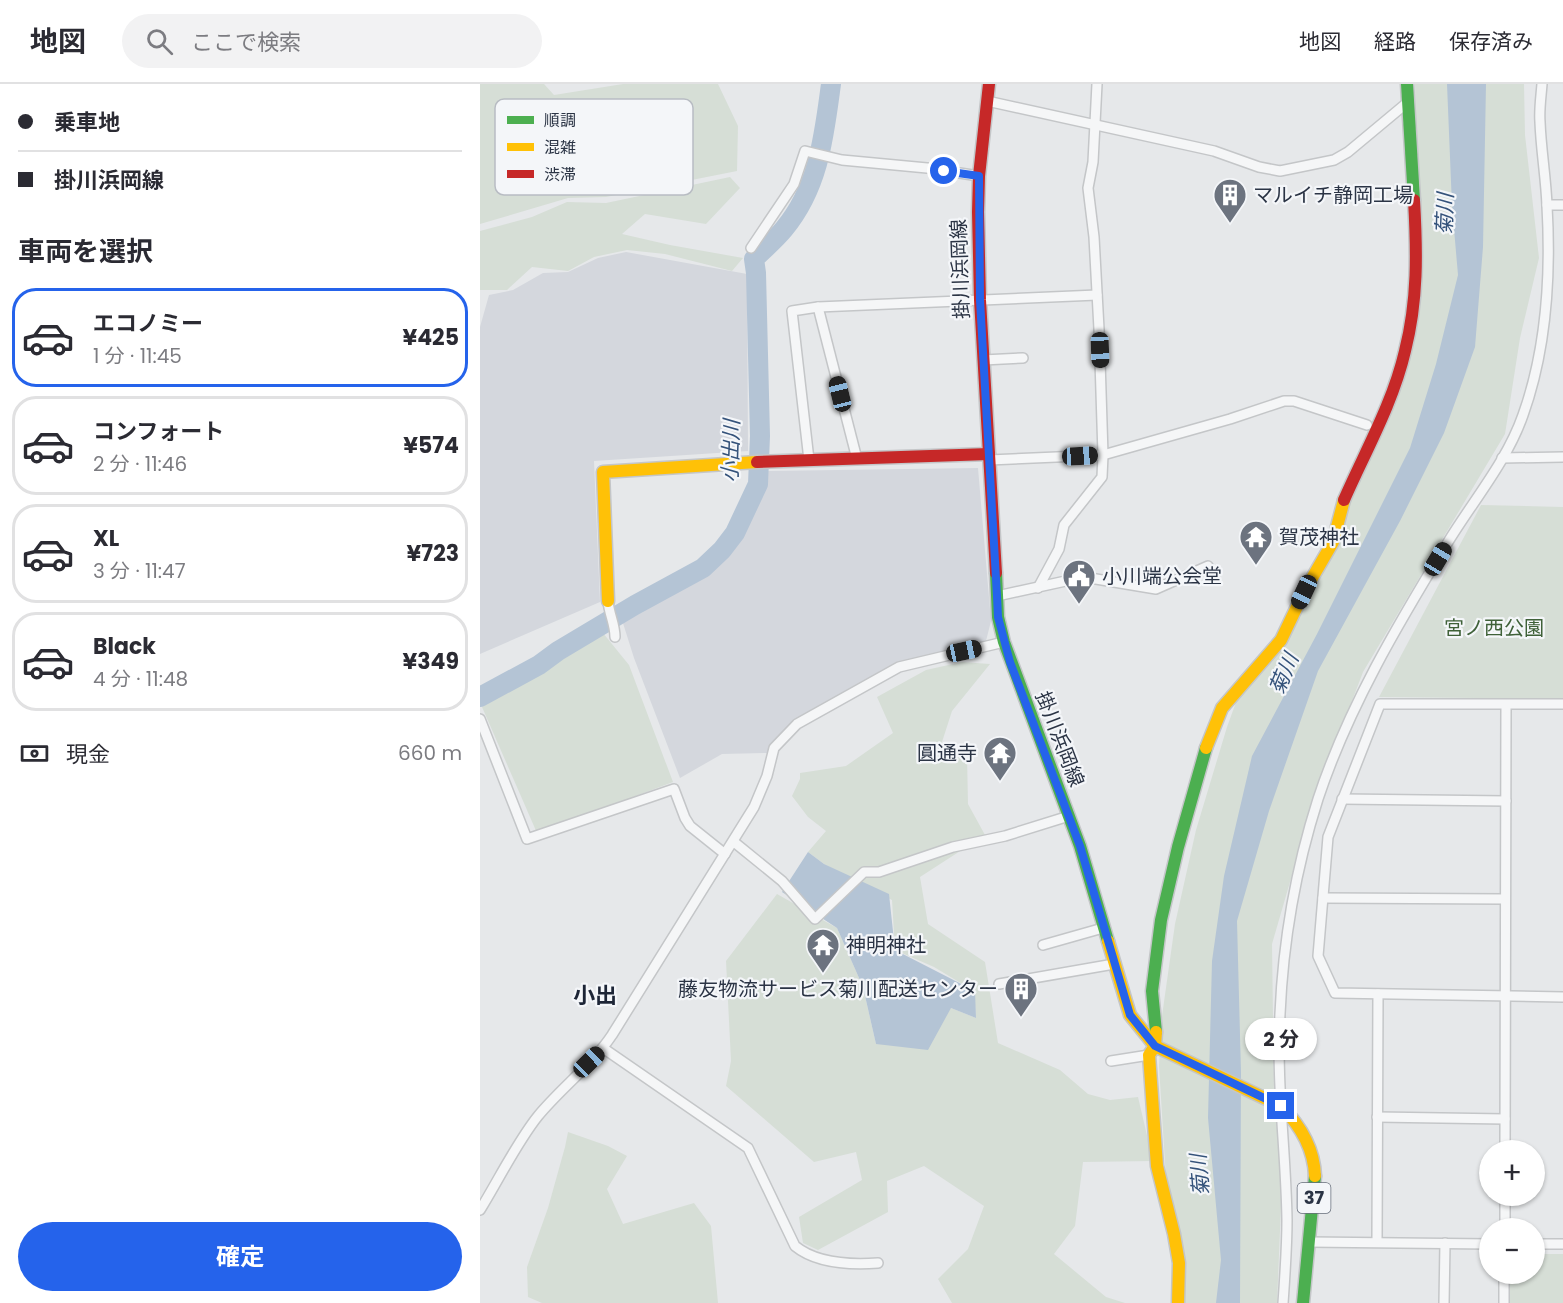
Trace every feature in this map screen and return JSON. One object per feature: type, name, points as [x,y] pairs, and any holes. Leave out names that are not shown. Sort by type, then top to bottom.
[{"type":"street","name":"掛川浜岡線","points":[[989,84],[979,176],[980,300],[998,617],[1004,642],[1080,846],[1130,1015],[1154,1049],[1279,1105],[1292,1117],[1307,1141],[1314,1159],[1315,1181],[1303,1303]]},
{"type":"street","points":[[1038,588],[1059,549],[1064,525],[1102,477],[1097,295],[1094,237],[1088,188],[1093,162],[1096,84]]},
{"type":"street","points":[[1178,1303],[1179,1263],[1157,1166],[1154,1049],[1156,1019],[1153,1014],[1152,991],[1161,920],[1178,847],[1210,736],[1222,708],[1251,672],[1275,649],[1333,542],[1342,504],[1386,404],[1405,352],[1413,306],[1417,260],[1407,84]]},
{"type":"street","points":[[1283,1303],[1287,1221],[1279,1105],[1280,1014],[1288,933],[1298,878],[1318,801],[1338,746],[1378,659],[1502,458],[1522,418],[1541,347],[1549,271],[1547,205],[1540,120],[1542,84]]},
{"type":"street","points":[[987,101],[1214,151],[1259,167],[1280,171],[1334,160],[1348,152],[1408,102]]},
{"type":"street","points":[[751,248],[794,184],[805,151],[842,160],[927,168],[979,176]]},
{"type":"street","points":[[1547,205],[1563,205]]},
{"type":"street","points":[[809,460],[792,311],[818,307],[1097,295]]},
{"type":"street","points":[[818,307],[857,459]]},
{"type":"street","points":[[983,360],[1023,358]]},
{"type":"street","points":[[615,632],[608,607],[603,472],[765,461],[1103,455],[1230,419],[1284,401],[1294,401],[1366,425]]},
{"type":"street","points":[[1502,458],[1563,458]]},
{"type":"street","points":[[997,596],[1084,577],[1156,589],[1208,566]]},
{"type":"street","points":[[480,1210],[536,1118],[603,1048],[754,807],[767,776],[774,748],[797,724],[899,667],[1004,642]]},
{"type":"street","points":[[1563,704],[1380,704],[1328,837],[1318,956],[1335,993],[1563,997]]},
{"type":"street","points":[[1505,1140],[1506,705]]},
{"type":"street","points":[[480,719],[527,839],[674,789],[690,826],[725,854]]},
{"type":"street","points":[[1342,799],[1506,801]]},
{"type":"street","points":[[734,842],[782,881],[815,919],[864,872],[879,872],[953,847],[1005,836],[1069,816]]},
{"type":"street","points":[[1323,898],[1505,899]]},
{"type":"street","points":[[1043,945],[1103,928]]},
{"type":"street","points":[[999,984],[1114,964]]},
{"type":"street","points":[[1377,1242],[1378,994]]},
{"type":"street","points":[[603,1048],[748,1148],[795,1246],[803,1253],[849,1265],[878,1263]]},
{"type":"street","points":[[1111,1060],[1154,1049]]},
{"type":"street","points":[[1377,1117],[1505,1119]]},
{"type":"street","points":[[1309,1242],[1479,1244]]},
{"type":"street","points":[[1444,1303],[1445,1243]]},
{"type":"street","points":[[1545,1244],[1563,1244]]},
{"type":"street","points":[[1504,1284],[1504,1303]]},
{"type":"shaded area","points":[[626,252],[747,274],[748,451],[594,461],[600,602],[480,654],[480,327],[489,295],[513,290],[543,273],[568,272],[598,258]]},
{"type":"shaded area","points":[[978,468],[991,621],[985,645],[912,660],[810,711],[783,732],[767,753],[722,754],[680,778],[634,658],[622,620],[713,567],[732,550],[763,494],[767,471]]},
{"type":"green space","points":[[480,84],[544,84],[554,95],[623,84],[718,84],[738,126],[737,171],[693,180],[693,99],[495,99],[495,195],[616,195],[568,198],[480,224]]},
{"type":"green space","points":[[1415,84],[1524,84],[1525,135],[1539,258],[1520,338],[1505,434],[1363,672],[1312,806],[1272,944],[1274,1091],[1282,1183],[1277,1303],[1184,1303],[1186,1264],[1166,1179],[1159,1066],[1162,1016],[1175,924],[1196,830],[1239,694],[1284,643],[1400,384],[1416,330],[1423,245],[1416,147]]},
{"type":"green space","points":[[730,177],[740,188],[706,224],[645,214],[622,234],[743,258],[732,271],[665,254],[627,250],[594,257],[568,271],[532,267],[507,290],[480,290],[480,231],[532,217],[567,202],[606,203],[644,195],[693,195],[693,185]]},
{"type":"green space","name":"宮ノ西公園","points":[[1481,505],[1563,507],[1563,699],[1379,697]]},
{"type":"green space","points":[[603,633],[629,665],[673,782],[537,833],[482,707]]},
{"type":"green space","points":[[962,662],[990,664],[952,711],[942,742],[967,755],[968,804],[985,835],[920,877],[928,924],[985,962],[998,1043],[1060,1070],[1088,1094],[1110,1100],[1138,1097],[1153,1161],[1083,1162],[1075,1226],[1054,1254],[1106,1297],[1125,1303],[952,1303],[938,1279],[968,1249],[984,1206],[924,1166],[887,1181],[888,1212],[818,1250],[803,1243],[799,1217],[862,1180],[856,1152],[814,1162],[726,1086],[731,1061],[726,961],[777,894],[837,928],[863,987],[876,1044],[951,1008],[976,1018],[974,991],[934,967],[895,950],[892,900],[824,864],[808,852],[826,831],[808,817],[792,796],[800,779],[800,773],[846,766],[893,733],[877,697],[926,670]]},
{"type":"green space","points":[[568,1132],[608,1146],[627,1156],[607,1189],[623,1224],[694,1203],[711,1226],[718,1303],[542,1303],[528,1297],[527,1267],[548,1208]]},
{"type":"green space","points":[[1545,1254],[1563,1254],[1563,1303],[1508,1303],[1508,1284],[1545,1284]]},
{"type":"water","points":[[1447,84],[1486,84],[1483,247],[1475,347],[1444,433],[1400,521],[1318,671],[1269,811],[1237,921],[1241,1073],[1240,1303],[1216,1303],[1221,1260],[1208,1118],[1212,961],[1224,876],[1252,756],[1317,634],[1410,448],[1436,364],[1458,275],[1452,206]]},
{"type":"water","points":[[808,852],[824,864],[889,894],[895,950],[975,991],[976,1018],[951,1008],[928,1050],[876,1044],[863,987],[837,928],[782,892]]},
{"type":"waterway","name":"小出川","points":[[480,697],[539,665],[558,651],[635,605],[703,568],[722,550],[735,533],[758,484],[760,436],[754,259],[784,229],[805,196],[818,160],[831,84]]},
{"type":"traffic: fast","points":[[1407,84],[1414,200]]},
{"type":"traffic: fast","points":[[996,573],[998,617],[1004,642],[1080,846],[1108,941]]},
{"type":"traffic: fast","points":[[1156,1032],[1152,991],[1161,920],[1178,847],[1206,748]]},
{"type":"traffic: fast","points":[[1303,1303],[1315,1176]]},
{"type":"traffic: slow","points":[[608,601],[603,472],[757,462]]},
{"type":"traffic: slow","points":[[1206,748],[1222,708],[1281,640],[1304,592],[1333,542],[1344,500]]},
{"type":"traffic: slow","points":[[1108,941],[1130,1015],[1155,1046],[1281,1106],[1305,1138],[1312,1156],[1315,1176]]},
{"type":"traffic: slow","points":[[1156,1032],[1155,1046],[1149,1055],[1157,1166],[1179,1263],[1178,1303]]},
{"type":"traffic: jam","points":[[989,84],[979,176],[978,212],[980,300],[996,573]]},
{"type":"traffic: jam","points":[[1344,500],[1386,408],[1405,351],[1416,276],[1414,200]]},
{"type":"traffic: jam","points":[[757,462],[989,454]]},
{"type":"place","name":"マルイチ静岡工場","points":[[1230,224]]},
{"type":"place","name":"賀茂神社","points":[[1256,566]]},
{"type":"place","name":"小川端公会堂","points":[[1079,605]]},
{"type":"place","name":"圓通寺","points":[[1000,782]]},
{"type":"place","name":"神明神社","points":[[823,974]]},
{"type":"place","name":"藤友物流サービス菊川配送センター","points":[[1021,1018]]},
{"type":"district","name":"小出","points":[[595,995]]},
{"type":"route","points":[[944,171],[979,176],[980,300],[998,617],[1017,681],[1080,846],[1130,1015],[1155,1046],[1281,1106]]},
{"type":"water label","name":"菊川","points":[[1445,214]]},
{"type":"water label","name":"菊川","points":[[1284,674]]},
{"type":"water label","name":"菊川","points":[[1200,1175]]}]
